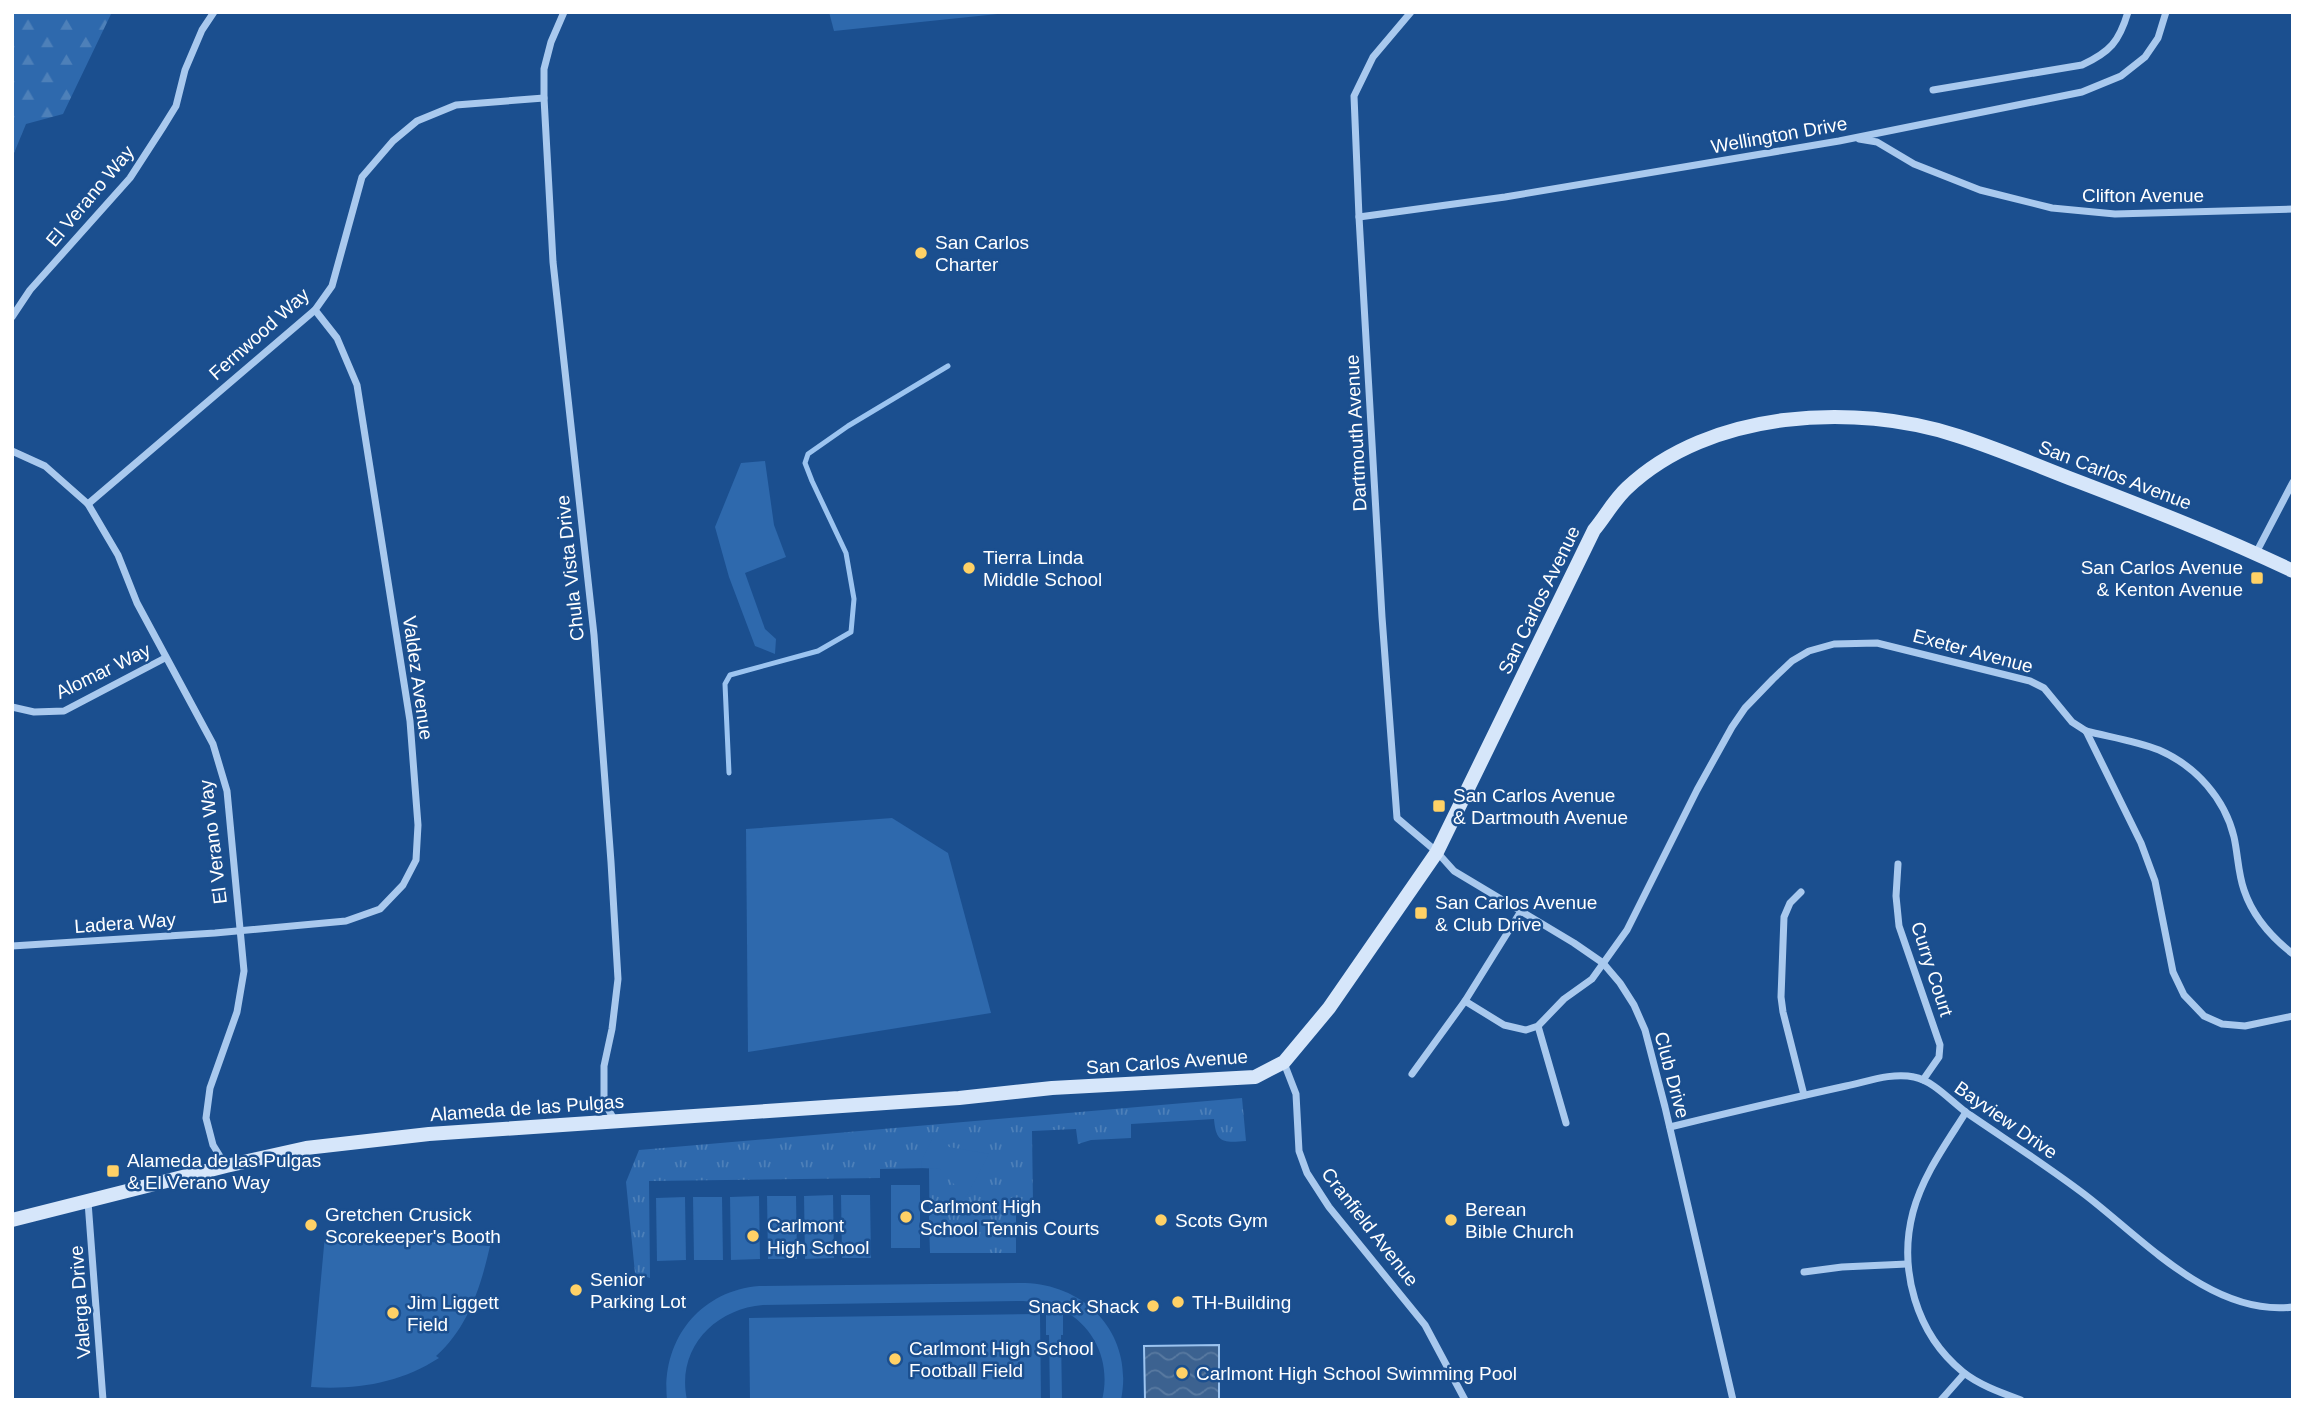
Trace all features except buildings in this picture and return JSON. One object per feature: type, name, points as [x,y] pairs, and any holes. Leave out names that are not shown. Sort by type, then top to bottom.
[{"type":"main road","name":"San Carlos Avenue","points":[[1052,1088],[1255,1077],[1284,1062],[1329,1008],[1437,852],[1594,530],[1626,489],[1672,454],[1741,427],[1834,416],[1896,422],[1957,435],[2211,532],[2293,571]]},
{"type":"main road","name":"Alameda de las Pulgas","points":[[12,1220],[306,1148],[429,1134],[959,1098],[1052,1088]]},
{"type":"street","name":"El Verano Way","points":[[12,317],[30,290],[130,178],[176,106],[185,69],[202,30],[214,12]]},
{"type":"street","name":"Chula Vista Drive","points":[[564,12],[551,42],[544,69],[544,98],[553,262],[594,635],[610,848],[618,979],[604,1066],[604,1101],[615,1121]]},
{"type":"street","name":"Dartmouth Avenue","points":[[1411,12],[1373,57],[1354,96],[1382,617],[1398,818],[1437,852]]},
{"type":"street","points":[[1933,90],[2082,65],[2102,56],[2116,43],[2128,12]]},
{"type":"street","name":"Wellington Drive","points":[[1359,217],[1505,197],[1839,141],[2082,92],[2121,76],[2145,57],[2158,38],[2166,12]]},
{"type":"street","name":"Fernwood Way","points":[[88,504],[315,310],[332,286],[362,177],[393,141],[417,121],[456,105],[544,98]]},
{"type":"street","name":"Clifton Avenue","points":[[1839,141],[1860,139],[1877,142],[1914,164],[1980,190],[2052,208],[2115,214],[2293,209]]},
{"type":"street","name":"Valdez Avenue","points":[[239,929],[346,921],[380,908],[403,885],[415,860],[418,825],[410,721],[357,385],[337,338],[315,310]]},
{"type":"street","name":"El Verano Way","points":[[12,451],[45,466],[88,504],[118,555],[137,603],[213,744],[227,791],[244,971],[237,1012],[210,1088],[206,1118],[213,1145],[226,1166]]},
{"type":"street","points":[[2255,553],[2293,482]]},
{"type":"street","name":"Exeter Avenue","points":[[1538,1026],[1564,999],[1592,979],[1627,930],[1700,783],[1745,708],[1792,661],[1809,651],[1834,644],[1877,643],[2030,681],[2044,688],[2072,722],[2086,731],[2128,816],[2151,870],[2162,910],[2173,972],[2184,995],[2204,1016],[2222,1024],[2245,1026],[2293,1016]]},
{"type":"street","name":"Alomar Way","points":[[12,707],[34,712],[64,711],[165,657]]},
{"type":"street","points":[[2086,731],[2160,750],[2186,767],[2211,789],[2231,825],[2241,881],[2251,907],[2273,937],[2293,954]]},
{"type":"street","name":"Club Drive","points":[[1437,852],[1454,871],[1603,963],[1639,1013],[1670,1127],[1733,1400]]},
{"type":"street","name":"Curry Court","points":[[1898,864],[1896,896],[1899,926],[1940,1045],[1938,1056],[1923,1080]]},
{"type":"street","points":[[1801,892],[1790,903],[1784,917],[1781,997],[1804,1095]]},
{"type":"street","points":[[1412,1074],[1465,1001],[1521,911]]},
{"type":"street","name":"Ladera Way","points":[[12,946],[215,933],[239,929]]},
{"type":"street","points":[[1465,1001],[1504,1025],[1519,1030],[1538,1026],[1566,1123]]},
{"type":"street","name":"Cranfield Avenue","points":[[1284,1062],[1296,1094],[1299,1151],[1307,1173],[1329,1207],[1425,1325],[1465,1400]]},
{"type":"street","points":[[1670,1127],[1804,1095],[1902,1076],[1923,1080]]},
{"type":"street","name":"Bayview Drive","points":[[1923,1080],[2082,1193],[2139,1241],[2185,1273],[2243,1302],[2274,1308],[2293,1307]]},
{"type":"street","points":[[1966,1112],[1940,1153],[1920,1193],[1909,1234],[1907,1264],[1913,1294],[1925,1324],[1939,1346],[1964,1374],[2021,1400]]},
{"type":"street","name":"Valerga Drive","points":[[88,1202],[103,1400]]},
{"type":"street","points":[[1804,1272],[1907,1264]]},
{"type":"street","points":[[1941,1400],[1964,1374]]},
{"type":"green space","points":[[12,12],[112,12],[63,114],[26,124],[12,158]]},
{"type":"green space","points":[[829,12],[1017,12],[834,31]]},
{"type":"green space","points":[[765,461],[774,525],[786,557],[745,573],[765,629],[776,639],[775,654],[755,646],[729,577],[715,527],[741,463]]},
{"type":"green space","points":[[892,818],[948,853],[991,1013],[748,1052],[746,829]]},
{"type":"green space","points":[[1242,1098],[1246,1141],[1222,1140],[1217,1133],[1214,1119],[1131,1124],[1131,1138],[1091,1140],[1078,1144],[1076,1129],[1032,1131],[1033,1203],[1016,1209],[1016,1253],[930,1253],[929,1168],[880,1169],[880,1178],[649,1181],[650,1278],[635,1273],[626,1182],[639,1150]]},
{"type":"green space","points":[[936,1132],[949,1147],[989,1154],[966,1197],[940,1169],[922,1168],[921,1161]]},
{"type":"green space","name":"Carlmont High School Tennis Courts","points":[[891,1185],[920,1185],[920,1248],[891,1248]]},
{"type":"green space","points":[[833,1195],[834,1258],[805,1259],[804,1196]]},
{"type":"green space","name":"Carlmont High School Tennis Courts","points":[[841,1195],[870,1195],[871,1258],[842,1258]]},
{"type":"green space","points":[[759,1196],[760,1259],[731,1260],[730,1197]]},
{"type":"green space","points":[[767,1196],[796,1196],[797,1259],[768,1259]]},
{"type":"green space","points":[[685,1197],[686,1260],[657,1261],[656,1198]]},
{"type":"green space","points":[[693,1197],[722,1197],[723,1260],[694,1260]]},
{"type":"green space","points":[[929,1216],[945,1218],[966,1240],[966,1253],[930,1253]]},
{"type":"green space","name":"Jim Liggett Field","points":[[325,1235],[490,1246],[472,1306],[457,1333],[436,1356],[439,1358],[409,1374],[378,1383],[311,1387]]},
{"type":"green space","points":[[1025,1283],[1048,1286],[1068,1293],[1102,1318],[1113,1335],[1120,1355],[1123,1377],[1121,1400],[1102,1400],[1104,1373],[1098,1348],[1084,1327],[1063,1310],[1062,1400],[1050,1400],[1046,1310],[1062,1309],[1023,1301],[763,1305],[745,1308],[729,1314],[702,1335],[687,1364],[687,1400],[667,1400],[670,1358],[688,1323],[718,1298],[738,1290],[759,1286]]},
{"type":"green space","name":"Carlmont High School Football Field","points":[[1040,1314],[1041,1400],[750,1400],[749,1318]]},
{"type":"water","name":"Carlmont High School Swimming Pool","points":[[1219,1345],[1219,1400],[1145,1400],[1144,1346]]},
{"type":"waterway","points":[[729,773],[725,684],[730,675],[818,651],[851,632],[854,599],[846,553],[805,463],[808,454],[848,426],[948,366]]},
{"type":"place","name":"San Carlos Charter","points":[[921,253]]},
{"type":"place","name":"Tierra Linda Middle School","points":[[969,568]]},
{"type":"place","name":"San Carlos Avenue & Kenton Avenue","points":[[2257,578]]},
{"type":"place","name":"San Carlos Avenue & Dartmouth Avenue","points":[[1439,806]]},
{"type":"place","name":"San Carlos Avenue & Club Drive","points":[[1421,913]]},
{"type":"place","name":"Alameda de las Pulgas & El Verano Way","points":[[113,1171]]},
{"type":"place","name":"Carlmont High School Tennis Courts","points":[[906,1217]]},
{"type":"place","name":"Scots Gym","points":[[1161,1220]]},
{"type":"place","name":"Berean Bible Church","points":[[1451,1220]]},
{"type":"place","name":"Gretchen Crusick Scorekeeper's Booth","points":[[311,1225]]},
{"type":"place","name":"Carlmont High School","points":[[753,1236]]},
{"type":"place","name":"Senior Parking Lot","points":[[576,1290]]},
{"type":"place","name":"TH-Building","points":[[1178,1302]]},
{"type":"place","name":"Snack Shack","points":[[1153,1306]]},
{"type":"place","name":"Jim Liggett Field","points":[[393,1313]]},
{"type":"place","name":"Carlmont High School Football Field","points":[[895,1359]]},
{"type":"place","name":"Carlmont High School Swimming Pool","points":[[1182,1373]]}]
